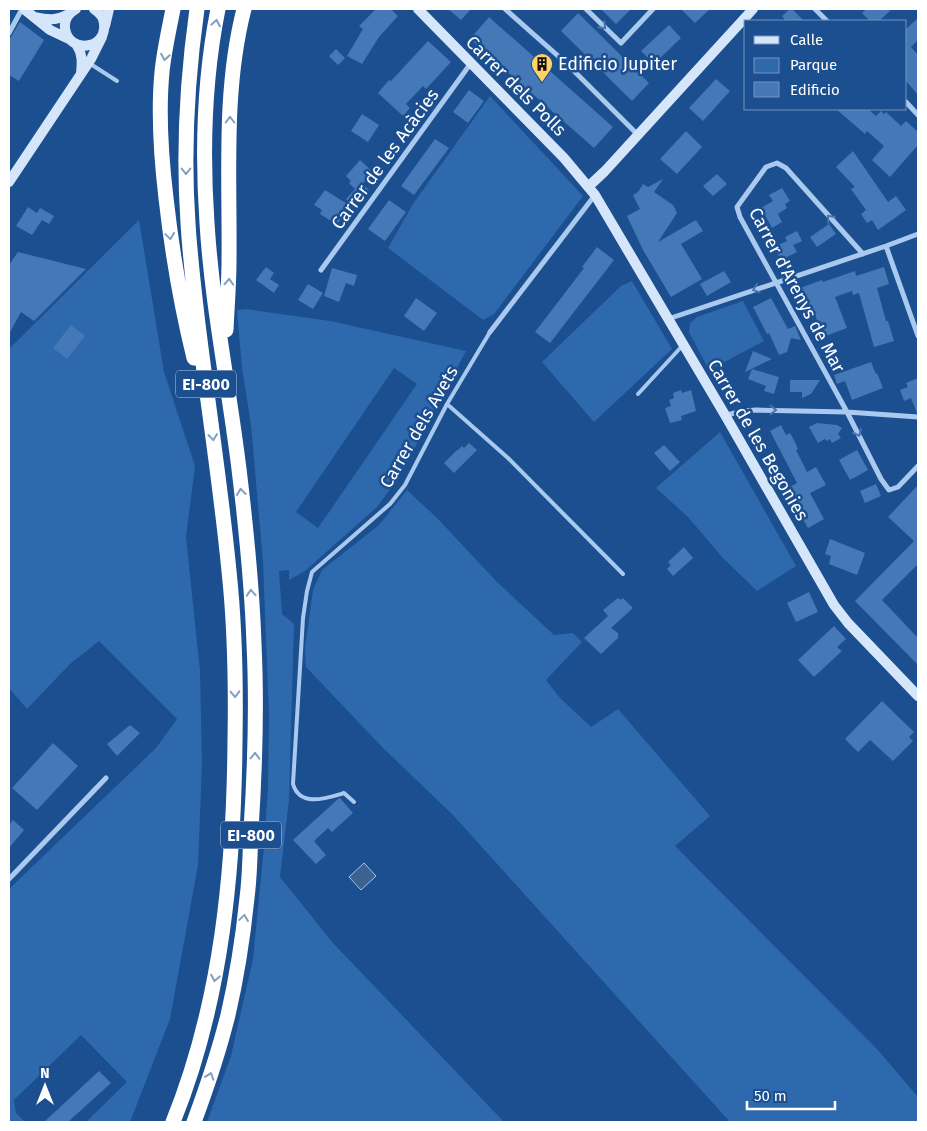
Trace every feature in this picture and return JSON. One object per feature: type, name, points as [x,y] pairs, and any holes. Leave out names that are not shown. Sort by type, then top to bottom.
[{"type":"highway","points":[[173,9],[162,73],[160,122],[162,167],[172,251],[183,313],[196,364],[209,403]]},
{"type":"highway","name":"EI-800","points":[[173,1122],[198,1051],[209,1008],[218,960],[227,895],[233,820],[235,750],[235,645],[229,571],[187,221],[186,123],[188,79],[197,9]]},
{"type":"highway","name":"EI-800","points":[[194,1122],[219,1048],[238,964],[247,898],[255,766],[254,643],[247,540],[207,222],[205,124],[211,49],[218,9]]},
{"type":"highway","points":[[224,366],[230,262],[230,106],[233,66],[244,9]]},
{"type":"street","points":[[9,33],[23,9],[50,30],[85,46],[90,46],[98,41],[103,33],[104,22],[99,12],[94,9]]},
{"type":"street","points":[[9,182],[89,63],[103,33],[109,9]]},
{"type":"street","name":"Carrer dels Polls","points":[[418,9],[564,158],[592,190]]},
{"type":"street","points":[[505,9],[566,63],[638,134]]},
{"type":"street","points":[[586,9],[621,43],[653,9]]},
{"type":"street","points":[[592,190],[605,171],[752,9]]},
{"type":"street","points":[[815,9],[826,20]]},
{"type":"street","points":[[34,16],[53,20],[72,11]]},
{"type":"street","points":[[72,11],[66,19],[65,26],[82,55],[81,74]]},
{"type":"street","name":"Carrer de les Acàcies","points":[[321,270],[471,63]]},
{"type":"street","points":[[907,103],[918,115]]},
{"type":"street","name":"Carrer d'Arenys de Mar","points":[[863,254],[786,168],[777,163],[766,167],[737,207],[740,217],[888,490],[898,487],[918,466]]},
{"type":"street","name":"Carrer de les Begonies","points":[[592,190],[725,415],[834,605],[848,623],[918,696]]},
{"type":"street","name":"Carrer dels Avets","points":[[490,332],[592,190]]},
{"type":"street","points":[[668,319],[918,234]]},
{"type":"street","points":[[886,246],[918,336]]},
{"type":"street","points":[[725,415],[744,410],[756,410],[847,412],[918,417]]},
{"type":"street","points":[[9,879],[106,778]]},
{"type":"lane","points":[[89,63],[117,81]]},
{"type":"lane","name":"Carrer dels Avets","points":[[354,802],[344,793],[314,800],[306,798],[295,790],[293,784],[303,618],[312,572],[390,504],[406,485],[447,404],[490,332]]},
{"type":"lane","points":[[638,394],[683,345]]},
{"type":"lane","points":[[447,404],[508,458],[623,574]]},
{"type":"green space","points":[[490,96],[583,196],[494,314],[483,320],[388,248],[413,204]]},
{"type":"green space","points":[[139,220],[164,372],[195,466],[186,537],[200,671],[202,764],[198,865],[170,1019],[130,1122],[86,1122],[127,1082],[81,1035],[14,1100],[16,1113],[25,1122],[9,1122],[9,889],[156,748],[177,719],[99,641],[70,664],[27,709],[9,688],[9,349]]},
{"type":"green space","points":[[632,281],[672,349],[594,422],[542,362],[621,286]]},
{"type":"green space","points":[[743,301],[764,341],[709,370],[689,332],[690,323],[697,317]]},
{"type":"green space","points":[[246,309],[330,321],[466,351],[401,474],[377,507],[305,571],[289,580],[289,570],[279,571],[282,614],[294,624],[289,800],[280,877],[333,943],[504,1122],[207,1122],[231,1056],[253,959],[268,786],[269,716],[263,562],[251,425],[242,368],[237,310]],"holes":[[[394,368],[417,384],[318,528],[296,512]]]},
{"type":"green space","points":[[720,432],[796,566],[757,591],[722,557],[688,517],[656,488]]},
{"type":"green space","points":[[407,490],[438,519],[497,582],[554,635],[573,633],[582,642],[546,680],[560,698],[591,727],[618,709],[710,816],[675,846],[877,1049],[918,1097],[918,1122],[730,1122],[453,815],[383,748],[306,667],[305,648],[313,590],[322,570],[379,525]]},
{"type":"shaded area","points":[[364,863],[376,876],[361,890],[349,877]]},
{"type":"building","points":[[376,9],[391,9],[398,16],[379,37],[362,64],[347,56],[363,29],[359,26]]},
{"type":"building","points":[[448,9],[471,9],[461,20]]},
{"type":"building","points":[[601,9],[631,9],[616,24]]},
{"type":"building","points":[[681,9],[710,9],[695,23]]},
{"type":"building","points":[[792,9],[803,20],[785,20],[782,16]]},
{"type":"building","points":[[866,9],[892,9],[880,20],[869,20],[862,13]]},
{"type":"building","points":[[578,13],[649,83],[632,101],[561,31]]},
{"type":"building","name":"Edificio Jupiter","points":[[489,17],[613,127],[594,148],[470,39]]},
{"type":"building","points":[[918,18],[918,40],[911,47],[918,55],[918,95],[907,82],[907,28]]},
{"type":"building","points":[[20,22],[44,40],[19,81],[9,75],[9,40]]},
{"type":"building","points":[[669,25],[681,38],[654,64],[641,51]]},
{"type":"building","points":[[428,41],[451,62],[426,89],[423,86],[406,104],[410,108],[403,116],[378,93]]},
{"type":"building","points":[[336,49],[345,58],[338,65],[329,56]]},
{"type":"building","points":[[716,79],[730,91],[703,121],[689,108]]},
{"type":"building","points":[[469,90],[484,101],[468,123],[453,112]]},
{"type":"building","points":[[837,110],[869,110],[876,116],[881,111],[884,114],[886,112],[901,126],[906,121],[918,132],[918,145],[890,177],[872,160],[884,146],[867,131],[865,134]]},
{"type":"building","points":[[362,114],[379,125],[368,142],[351,131]]},
{"type":"building","points":[[686,131],[702,147],[677,174],[660,159]]},
{"type":"building","points":[[435,139],[449,148],[414,195],[401,186]]},
{"type":"building","points":[[853,151],[888,202],[896,196],[906,210],[878,230],[872,220],[867,223],[861,214],[866,210],[851,189],[855,187],[836,167]]},
{"type":"building","points":[[360,160],[373,172],[362,184],[369,190],[354,206],[346,199],[355,189],[349,183],[351,181],[346,176]]},
{"type":"building","points":[[717,174],[727,184],[713,196],[703,186]]},
{"type":"building","points":[[663,179],[654,192],[673,205],[677,213],[658,242],[696,220],[703,231],[681,244],[702,279],[671,297],[643,250],[627,216],[640,209],[633,195],[638,192],[643,184],[648,187]]},
{"type":"building","points":[[782,188],[790,201],[785,204],[787,208],[778,214],[782,222],[772,228],[761,208],[773,201],[769,195]]},
{"type":"building","points":[[325,190],[349,205],[337,225],[320,214],[322,210],[314,205]]},
{"type":"building","points":[[389,200],[406,212],[385,241],[368,229]]},
{"type":"building","points":[[28,207],[37,213],[40,208],[54,216],[49,224],[42,220],[32,235],[16,226]]},
{"type":"building","points":[[829,224],[836,234],[817,247],[810,237]]},
{"type":"building","points":[[797,231],[802,241],[793,245],[797,252],[781,260],[774,247],[787,241],[785,237]]},
{"type":"building","points":[[597,247],[614,260],[550,343],[535,332],[584,268],[582,267]]},
{"type":"building","points":[[18,252],[86,269],[34,321],[21,312],[9,334],[9,265]]},
{"type":"building","points":[[266,267],[274,273],[270,279],[279,285],[274,293],[256,280]]},
{"type":"building","points":[[884,267],[889,284],[877,288],[886,321],[888,321],[894,341],[874,347],[859,293],[853,295],[852,291],[835,297],[847,328],[823,337],[814,312],[810,313],[800,288],[855,271],[856,276]]},
{"type":"building","points":[[332,268],[357,275],[354,286],[346,283],[339,302],[324,296]]},
{"type":"building","points":[[724,271],[731,282],[707,296],[700,284]]},
{"type":"building","points":[[308,284],[323,293],[313,309],[298,300]]},
{"type":"building","points":[[416,298],[437,313],[424,331],[404,316]]},
{"type":"building","points":[[771,298],[788,329],[795,326],[801,340],[791,338],[787,352],[779,355],[769,333],[767,334],[753,307]]},
{"type":"building","points":[[71,325],[85,336],[67,359],[53,348]]},
{"type":"building","points":[[753,351],[772,359],[745,372]]},
{"type":"building","points":[[871,362],[883,388],[852,400],[845,381],[837,384],[834,375]]},
{"type":"building","points":[[752,369],[779,377],[774,394],[764,391],[766,386],[748,379]]},
{"type":"building","points":[[918,378],[917,413],[911,398],[904,401],[900,390],[908,387],[906,383]]},
{"type":"building","points":[[790,380],[820,380],[811,394],[802,398],[802,392],[790,392]]},
{"type":"building","points":[[681,390],[682,393],[691,390],[696,411],[681,416],[682,420],[670,423],[665,408],[671,406],[669,400],[674,398],[673,393]]},
{"type":"building","points":[[817,423],[837,425],[842,428],[838,434],[841,438],[832,443],[830,439],[827,441],[825,439],[818,443],[809,427]]},
{"type":"building","points":[[781,425],[786,435],[790,433],[794,440],[798,449],[796,450],[807,472],[816,467],[826,485],[810,493],[824,519],[808,528],[786,489],[797,483],[770,431]]},
{"type":"building","points":[[469,443],[477,450],[454,473],[444,463],[462,446],[464,448]]},
{"type":"building","points":[[664,445],[680,462],[670,471],[654,453]]},
{"type":"building","points":[[857,450],[868,470],[850,480],[839,460]]},
{"type":"building","points":[[876,484],[881,496],[865,503],[860,491]]},
{"type":"building","points":[[918,485],[918,564],[882,600],[918,638],[918,665],[855,601],[914,541],[888,517]]},
{"type":"building","points":[[830,539],[865,553],[857,575],[829,564],[831,556],[825,554]]},
{"type":"building","points":[[684,547],[693,558],[673,576],[667,569],[671,565],[668,562]]},
{"type":"building","points":[[809,592],[818,612],[796,622],[787,603]]},
{"type":"building","points":[[618,598],[621,600],[623,598],[633,608],[611,628],[618,633],[618,638],[601,654],[584,638],[608,616],[603,610]]},
{"type":"building","points":[[834,626],[846,639],[837,647],[842,651],[814,677],[798,660]]},
{"type":"building","points":[[882,701],[914,732],[909,737],[913,741],[893,761],[870,740],[858,752],[845,739]]},
{"type":"building","points":[[130,725],[140,733],[117,756],[107,744]]},
{"type":"building","points":[[53,743],[78,766],[37,810],[12,788]]},
{"type":"building","points":[[340,798],[353,813],[332,832],[328,828],[314,841],[326,855],[316,864],[293,840]]},
{"type":"building","points":[[13,820],[24,830],[9,848],[9,825]]},
{"type":"building","points":[[99,1071],[111,1083],[68,1122],[44,1122]]},
{"type":"place","name":"Edificio Jupiter","points":[[542,83]]}]
